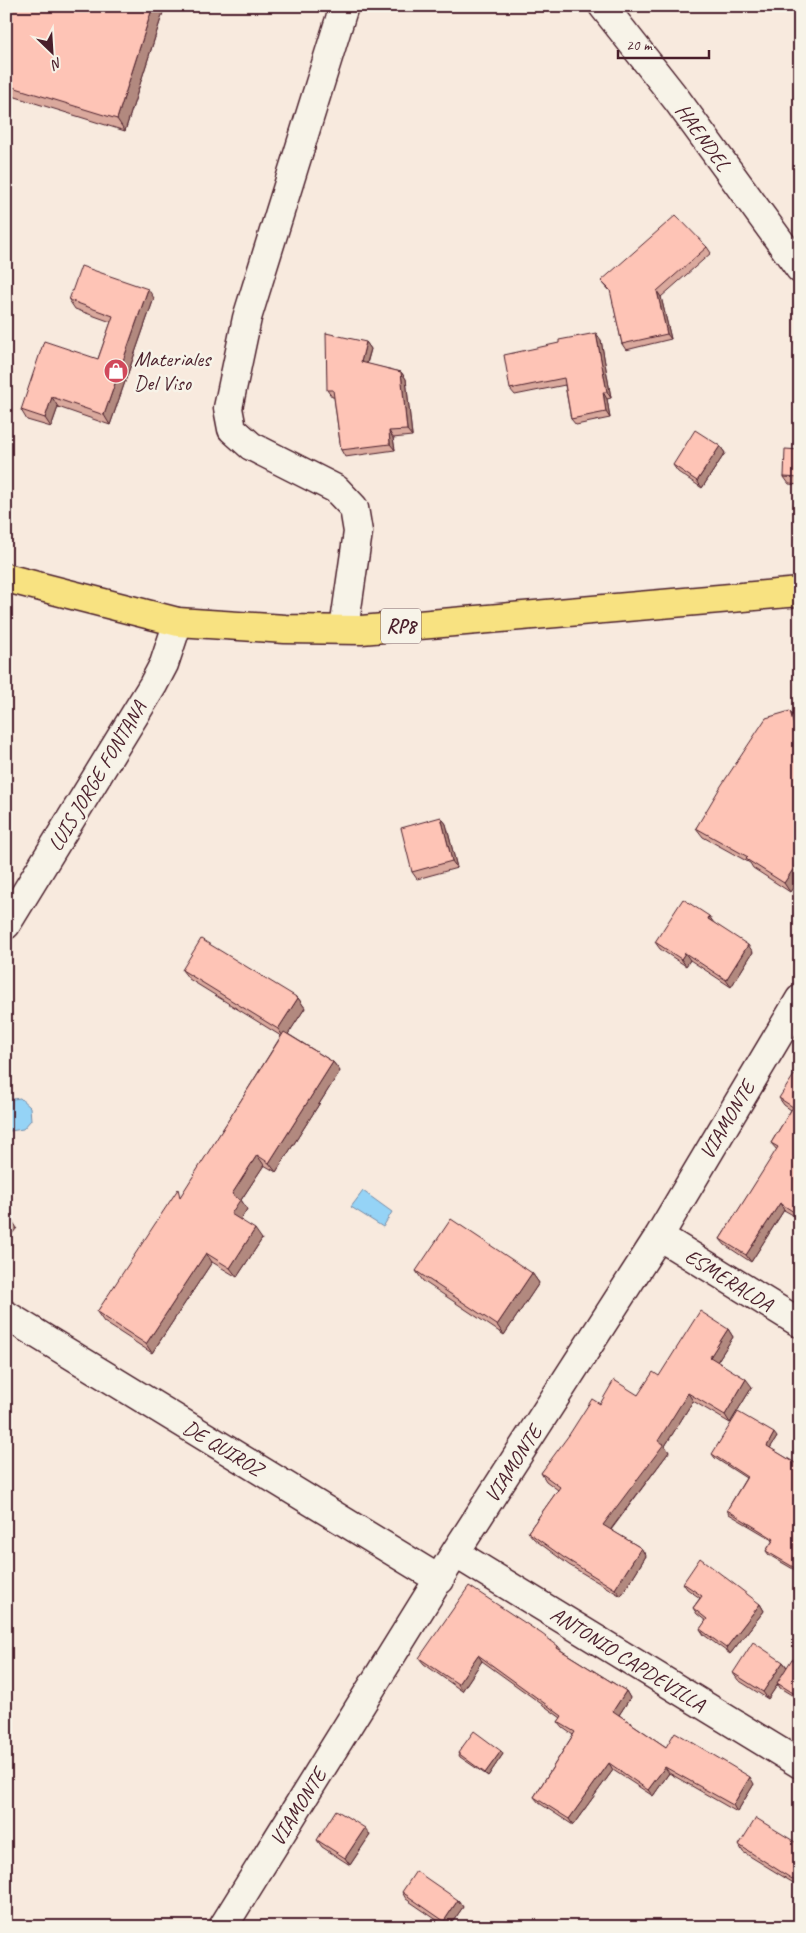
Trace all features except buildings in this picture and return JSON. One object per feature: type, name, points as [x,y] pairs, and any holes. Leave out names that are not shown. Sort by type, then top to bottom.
[{"type":"main road","name":"RP8","points":[[6,578],[178,622],[285,629],[344,629],[800,592]]},
{"type":"street","points":[[344,6],[247,318],[228,408],[232,429],[250,446],[336,489],[354,508],[358,532],[344,629]]},
{"type":"street","name":"HAENDEL","points":[[603,6],[677,100],[800,269]]},
{"type":"street","name":"LUIS JORGE FONTANA","points":[[6,925],[153,685],[164,664],[178,622]]},
{"type":"street","name":"VIAMONTE","points":[[223,1927],[455,1553],[659,1236],[800,999]]},
{"type":"street","name":"ESMERALDA","points":[[659,1236],[800,1323]]},
{"type":"street","name":"DE QUIROZ","points":[[6,1315],[440,1580]]},
{"type":"street","name":"ANTONIO CAPDEVILLA","points":[[455,1553],[800,1764]]},
{"type":"water","points":[[20,1098],[30,1107],[31,1120],[23,1129],[10,1131],[6,1127],[6,1100]]},
{"type":"water","points":[[363,1191],[392,1212],[383,1227],[351,1207]]},
{"type":"place","name":"Materiales Del Viso","points":[[116,371]]}]
